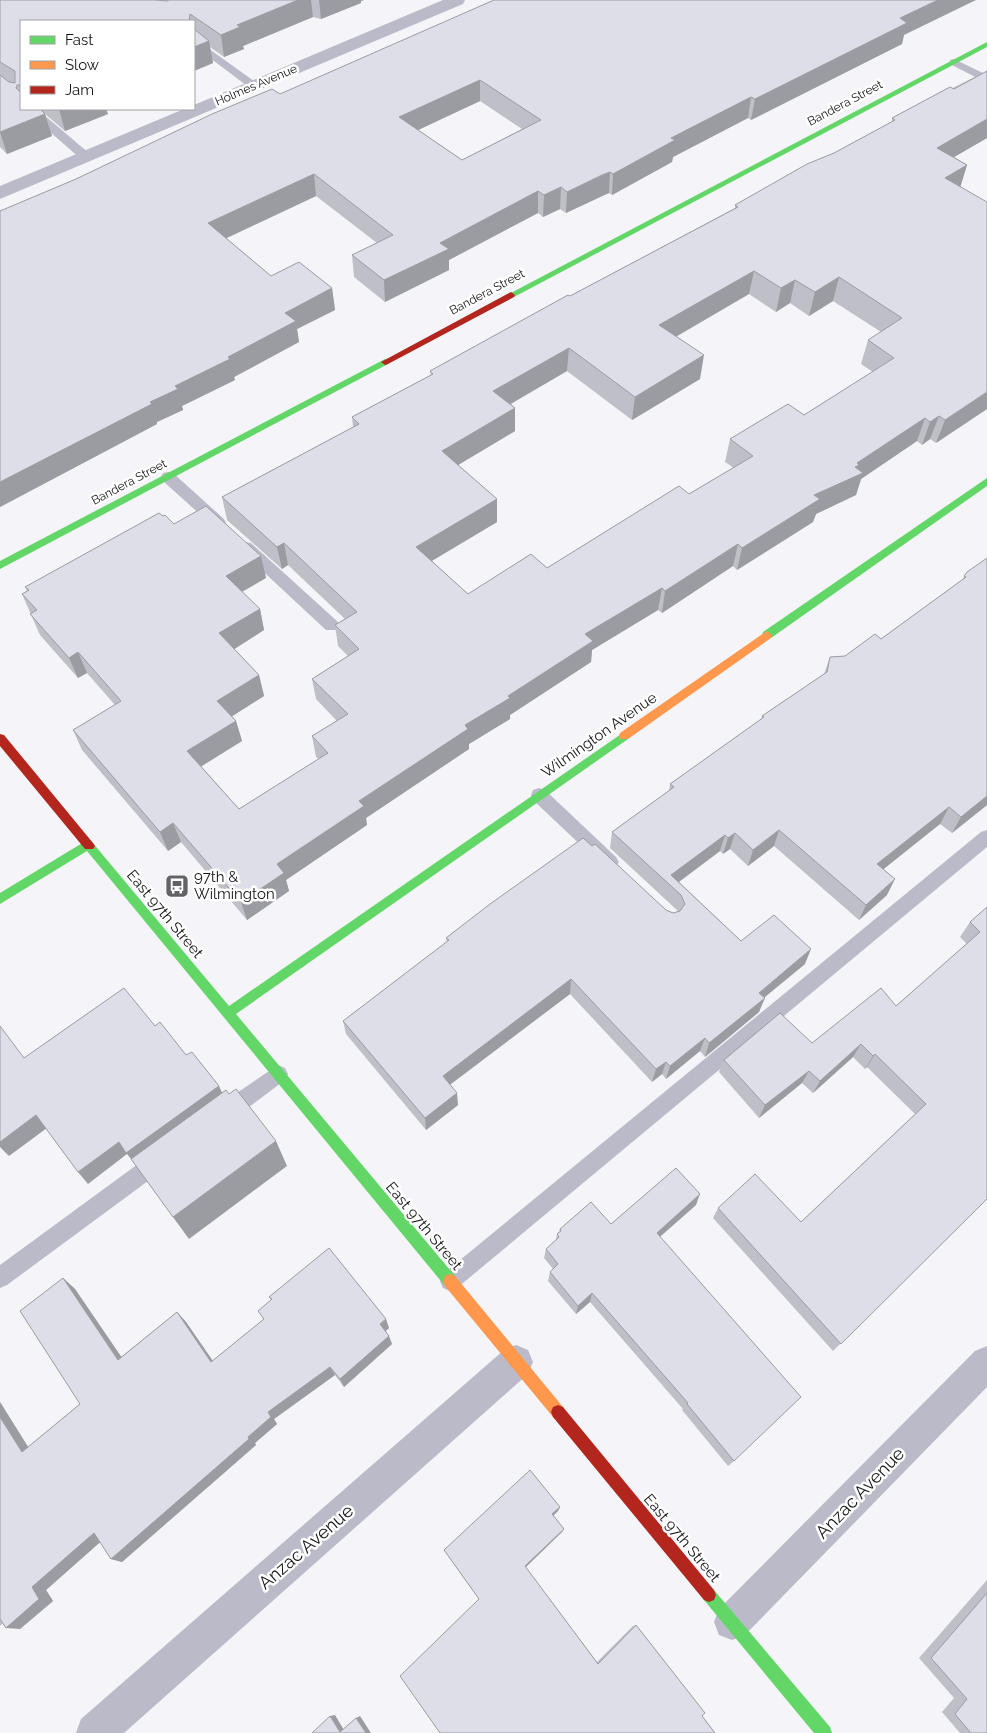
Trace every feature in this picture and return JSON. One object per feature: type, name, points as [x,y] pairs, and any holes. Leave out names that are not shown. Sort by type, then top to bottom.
[{"type":"street","name":"Holmes Avenue","points":[[0,193],[457,0]]},
{"type":"street","name":"Bandera Street","points":[[0,565],[987,44]]},
{"type":"street","name":"Wilmington Avenue","points":[[228,1013],[987,481]]},
{"type":"street","name":"East 97th Street","points":[[0,738],[824,1733]]},
{"type":"street","points":[[0,899],[88,844]]},
{"type":"street","name":"Anzac Avenue","points":[[95,1733],[516,1362]]},
{"type":"street","name":"Anzac Avenue","points":[[732,1622],[987,1363]]},
{"type":"lane","points":[[195,42],[254,86]]},
{"type":"lane","points":[[954,62],[987,80]]},
{"type":"lane","points":[[31,110],[86,157]]},
{"type":"lane","points":[[168,477],[332,626]]},
{"type":"lane","points":[[540,795],[621,872]]},
{"type":"lane","points":[[450,1281],[987,837]]},
{"type":"lane","points":[[214,1120],[278,1074]]},
{"type":"lane","points":[[0,1278],[174,1150]]},
{"type":"building","points":[[0,0],[298,0],[237,25],[240,27],[221,35],[190,14],[189,20],[20,20],[20,85],[17,85],[16,88],[20,92],[20,110],[41,110],[45,114],[0,132],[0,75],[9,82],[15,83],[15,71],[0,62]]},
{"type":"building","points":[[494,0],[938,0],[900,18],[907,23],[755,99],[751,97],[671,138],[675,140],[613,174],[610,172],[602,175],[567,192],[561,187],[544,195],[538,191],[440,243],[449,249],[384,280],[352,255],[393,235],[314,174],[208,223],[271,276],[299,262],[332,288],[285,313],[296,321],[228,357],[230,359],[175,386],[178,389],[150,402],[152,404],[0,482],[0,211],[76,179],[212,114],[272,89],[280,94]],"holes":[[[480,80],[541,120],[462,160],[399,117]]]},
{"type":"building","points":[[195,30],[209,41],[195,47]]},
{"type":"building","points":[[987,71],[987,119],[937,148],[967,165],[945,178],[987,202],[987,392],[945,420],[939,416],[930,422],[925,418],[857,463],[859,465],[855,467],[863,473],[814,495],[820,499],[742,548],[738,544],[665,591],[662,588],[585,634],[593,641],[508,696],[510,698],[465,725],[468,729],[359,801],[364,806],[277,864],[284,873],[241,902],[173,823],[160,832],[73,730],[121,701],[78,652],[69,658],[30,614],[37,610],[22,594],[29,590],[25,587],[159,513],[163,516],[165,515],[174,524],[206,506],[261,556],[226,576],[260,609],[219,633],[259,675],[217,701],[236,721],[187,751],[239,809],[328,753],[312,736],[348,714],[312,679],[359,649],[335,625],[357,612],[284,543],[277,547],[222,497],[359,424],[352,417],[433,374],[430,371],[568,295],[570,296],[738,207],[735,205],[807,164],[834,153],[895,120],[892,118],[950,87],[954,89]],"holes":[[[754,271],[781,288],[795,280],[815,292],[839,277],[902,318],[868,340],[894,358],[804,415],[788,404],[730,439],[753,456],[689,494],[679,486],[547,568],[531,554],[468,594],[416,547],[497,499],[442,451],[515,408],[493,391],[569,348],[635,397],[704,355],[659,325]]]},
{"type":"building","points":[[987,558],[987,796],[961,817],[949,807],[877,864],[895,879],[866,905],[779,830],[753,850],[735,833],[728,838],[725,835],[671,875],[741,941],[774,915],[811,949],[759,993],[765,998],[709,1043],[705,1038],[670,1066],[666,1062],[656,1069],[571,979],[443,1076],[457,1093],[425,1118],[343,1021],[449,940],[446,938],[490,904],[583,838],[592,846],[595,844],[666,910],[673,913],[680,911],[685,904],[681,895],[612,832],[674,787],[670,784],[764,717],[762,716],[827,672],[830,657],[845,656],[875,634],[881,639],[966,577],[964,576],[967,572]]},
{"type":"building","points":[[987,907],[987,1199],[841,1344],[718,1208],[755,1174],[801,1222],[926,1104],[875,1054],[873,1056],[861,1044],[820,1081],[809,1071],[765,1105],[724,1060],[780,1013],[812,1043],[881,988],[896,1006],[980,932],[970,922]]},
{"type":"building","points":[[124,988],[155,1026],[160,1022],[186,1055],[192,1052],[219,1086],[126,1153],[119,1142],[78,1172],[36,1115],[0,1142],[0,1026],[24,1058]]},
{"type":"building","points":[[236,1089],[276,1141],[173,1217],[131,1159],[226,1090],[229,1094]]},
{"type":"building","points":[[676,1168],[700,1194],[657,1233],[801,1397],[734,1461],[688,1403],[592,1293],[578,1306],[550,1272],[558,1264],[546,1249],[559,1237],[557,1234],[561,1231],[560,1229],[591,1202],[611,1224]]},
{"type":"building","points":[[329,1248],[386,1319],[380,1324],[389,1336],[340,1379],[330,1367],[268,1412],[271,1417],[248,1437],[249,1439],[111,1559],[94,1533],[32,1587],[39,1599],[6,1628],[0,1619],[0,1417],[22,1452],[80,1404],[20,1311],[63,1278],[118,1360],[177,1312],[211,1362],[264,1319],[258,1311],[272,1299],[269,1297]]},
{"type":"building","points":[[530,1470],[560,1507],[552,1514],[564,1529],[525,1566],[598,1664],[636,1625],[705,1713],[702,1716],[715,1733],[440,1733],[400,1676],[479,1599],[444,1550]]},
{"type":"building","points":[[987,1593],[987,1733],[971,1733],[955,1714],[967,1699],[931,1658]]},
{"type":"building","points":[[330,1716],[340,1732],[356,1718],[366,1733],[312,1733]]},
{"type":"traffic: fast","points":[[511,295],[987,44]]},
{"type":"traffic: fast","points":[[0,565],[385,362]]},
{"type":"traffic: fast","points":[[767,635],[987,481]]},
{"type":"traffic: fast","points":[[228,1013],[624,736]]},
{"type":"traffic: fast","points":[[0,899],[88,845]]},
{"type":"traffic: fast","points":[[89,846],[450,1281]]},
{"type":"traffic: fast","points":[[709,1595],[824,1733]]},
{"type":"traffic: slow","points":[[624,736],[767,635]]},
{"type":"traffic: slow","points":[[450,1281],[558,1412]]},
{"type":"traffic: jam","points":[[385,362],[511,295]]},
{"type":"traffic: jam","points":[[0,738],[89,846]]},
{"type":"traffic: jam","points":[[558,1412],[709,1595]]},
{"type":"place","name":"97th & Wilmington","points":[[177,886]]}]
